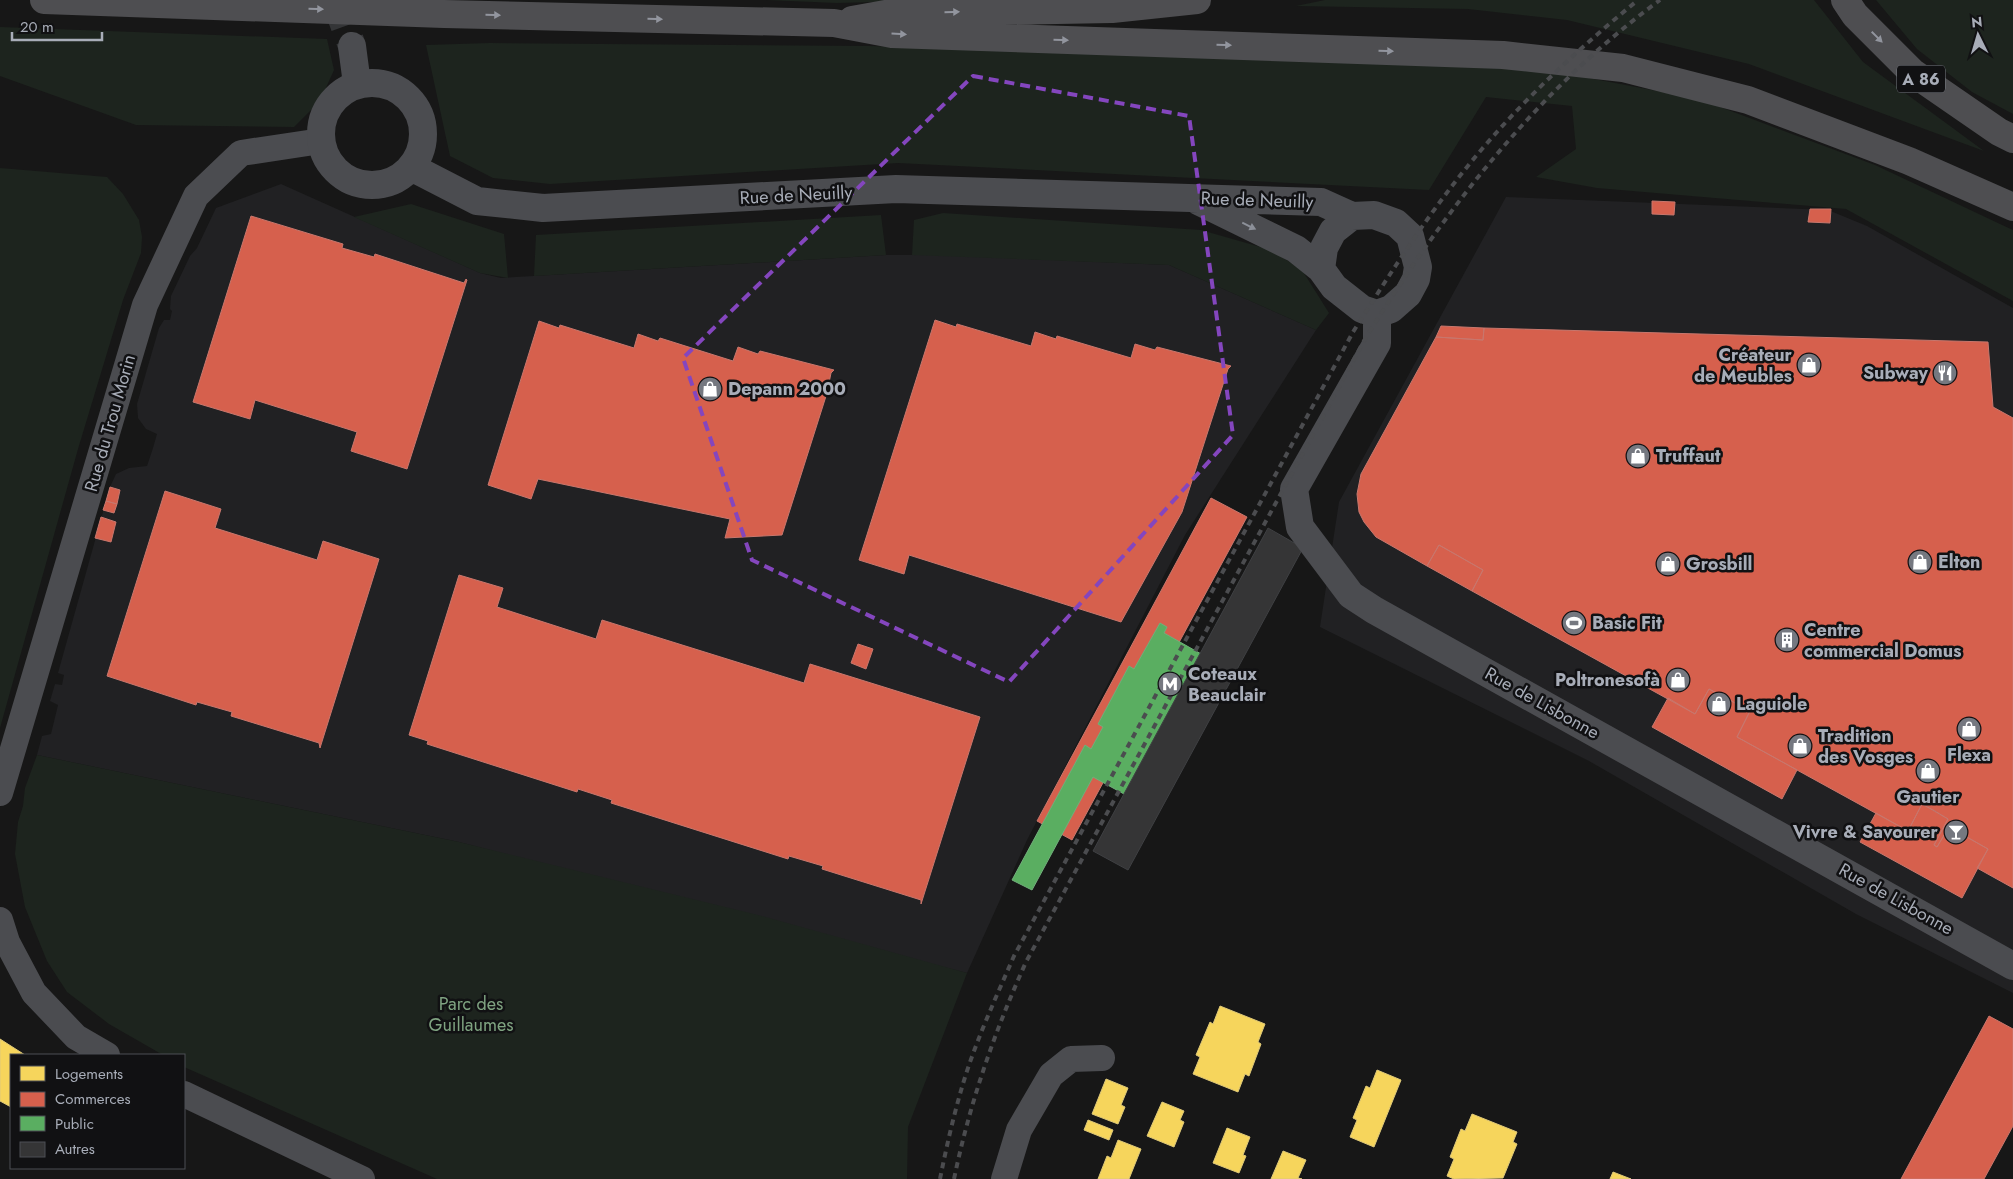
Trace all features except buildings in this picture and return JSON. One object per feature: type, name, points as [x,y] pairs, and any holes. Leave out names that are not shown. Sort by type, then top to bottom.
[{"type":"highway","points":[[44,0],[444,14],[834,23],[892,34],[1503,55],[1623,68],[1748,100],[1908,161],[2013,207]]},
{"type":"highway","points":[[834,23],[891,13],[1112,9],[1197,0]]},
{"type":"highway","name":"A 86","points":[[1845,0],[1855,15],[1912,72],[1999,132],[2013,139]]},
{"type":"street","points":[[352,46],[357,84]]},
{"type":"street","points":[[372,82],[386,84],[400,90],[411,100],[419,112],[423,126],[423,141],[418,155],[411,167],[400,177],[386,183],[372,185],[357,183],[344,177],[333,167],[325,155],[321,141],[323,119],[333,100],[344,90],[357,84],[372,82]]},
{"type":"street","name":"Rue du Trou Morin","points":[[0,792],[145,305],[196,196],[241,153],[321,141]]},
{"type":"street","name":"Rue de Neuilly","points":[[411,167],[477,201],[543,208],[896,189],[1321,202],[1352,216]]},
{"type":"street","name":"Rue de Neuilly","points":[[1190,197],[1296,249],[1321,269]]},
{"type":"street","points":[[1374,215],[1396,223],[1410,236],[1418,268],[1416,279],[1408,294],[1400,302],[1391,309],[1377,314],[1362,309],[1349,300],[1334,287],[1321,269],[1324,248],[1334,231],[1352,216],[1374,215]]},
{"type":"street","name":"Rue de Lisbonne","points":[[1377,314],[1377,342],[1294,489],[1300,527],[1351,595],[1374,610],[2013,966]]},
{"type":"street","points":[[0,920],[7,942],[34,993],[76,1037],[105,1054]]},
{"type":"street","points":[[1004,1179],[1019,1130],[1051,1075],[1071,1059],[1102,1058]]},
{"type":"street","points":[[185,1094],[362,1179]]},
{"type":"highlighted area","points":[[973,76],[1189,116],[1233,435],[1009,682],[752,560],[683,358]]},
{"type":"shaded area","points":[[281,184],[480,273],[501,278],[886,255],[936,255],[1169,265],[1316,330],[1185,535],[1027,840],[967,973],[459,842],[37,755],[42,736],[51,734],[58,705],[50,701],[55,684],[62,685],[64,675],[58,673],[110,487],[116,474],[129,468],[147,466],[153,448],[157,434],[146,429],[138,418],[137,404],[159,328],[164,320],[170,320],[172,311],[170,309],[171,296],[216,208]]},
{"type":"shaded area","name":"Centre commercial Domus","points":[[1506,197],[1828,210],[1867,226],[2013,308],[2013,993],[1856,914],[1589,761],[1320,627],[1339,502]]},
{"type":"green space","points":[[766,0],[953,0],[837,3]]},
{"type":"green space","points":[[1325,0],[1814,0],[1863,62],[1984,151],[1749,64],[1567,20],[1468,9],[1296,6]]},
{"type":"green space","points":[[1876,0],[2013,0],[2013,114],[1972,92],[1917,49]]},
{"type":"green space","points":[[0,27],[327,39],[334,70],[320,101],[294,127],[136,125],[0,76]]},
{"type":"green space","points":[[490,43],[869,46],[1526,66],[1699,99],[1875,165],[2013,230],[2013,301],[1846,209],[1597,188],[1536,177],[1576,149],[1572,106],[1486,97],[1429,190],[898,163],[550,184],[493,178],[450,156],[426,45]]},
{"type":"green space","points":[[0,168],[107,177],[123,194],[139,220],[142,237],[141,253],[123,300],[78,449],[0,728]]},
{"type":"green space","points":[[411,204],[504,234],[508,278],[480,273],[354,217]]},
{"type":"green space","points":[[943,213],[1201,230],[1271,250],[1302,270],[1329,313],[1316,330],[1169,265],[912,255],[914,220]]},
{"type":"green space","points":[[881,215],[886,255],[534,276],[536,235]]},
{"type":"green space","name":"Parc des Guillaumes","points":[[37,755],[459,842],[758,915],[967,973],[908,1127],[907,1179],[437,1179],[185,1067],[185,1054],[161,1054],[109,1024],[67,992],[47,961],[25,907],[15,854],[18,822],[23,806],[25,788]]},
{"type":"tunnel","points":[[335,0],[352,46]]},
{"type":"railway","points":[[940,1179],[958,1100],[966,1074],[982,1029],[1014,956],[1353,332],[1430,215],[1482,149],[1518,109],[1557,71],[1638,0]]},
{"type":"railway","points":[[954,1179],[975,1095],[993,1042],[1026,962],[1365,339],[1427,244],[1496,155],[1533,113],[1573,73],[1615,35],[1660,0]]},
{"type":"place","name":"Créateur de Meubles","points":[[1809,365]]},
{"type":"place","name":"Subway","points":[[1945,373]]},
{"type":"place","name":"Depann 2000","points":[[710,389]]},
{"type":"place","name":"Truffaut","points":[[1638,456]]},
{"type":"place","name":"Elton","points":[[1920,562]]},
{"type":"place","name":"Grosbill","points":[[1668,564]]},
{"type":"place","name":"Basic Fit","points":[[1574,623]]},
{"type":"place","name":"Centre commercial Domus","points":[[1787,640]]},
{"type":"place","name":"Poltronesofà","points":[[1678,680]]},
{"type":"place","name":"Coteaux Beauclair","points":[[1170,684]]},
{"type":"place","name":"Laguiole","points":[[1719,704]]},
{"type":"place","name":"Flexa","points":[[1969,729]]},
{"type":"place","name":"Tradition des Vosges","points":[[1800,746]]},
{"type":"place","name":"Gautier","points":[[1928,771]]},
{"type":"place","name":"Vivre & Savourer","points":[[1956,832]]}]
